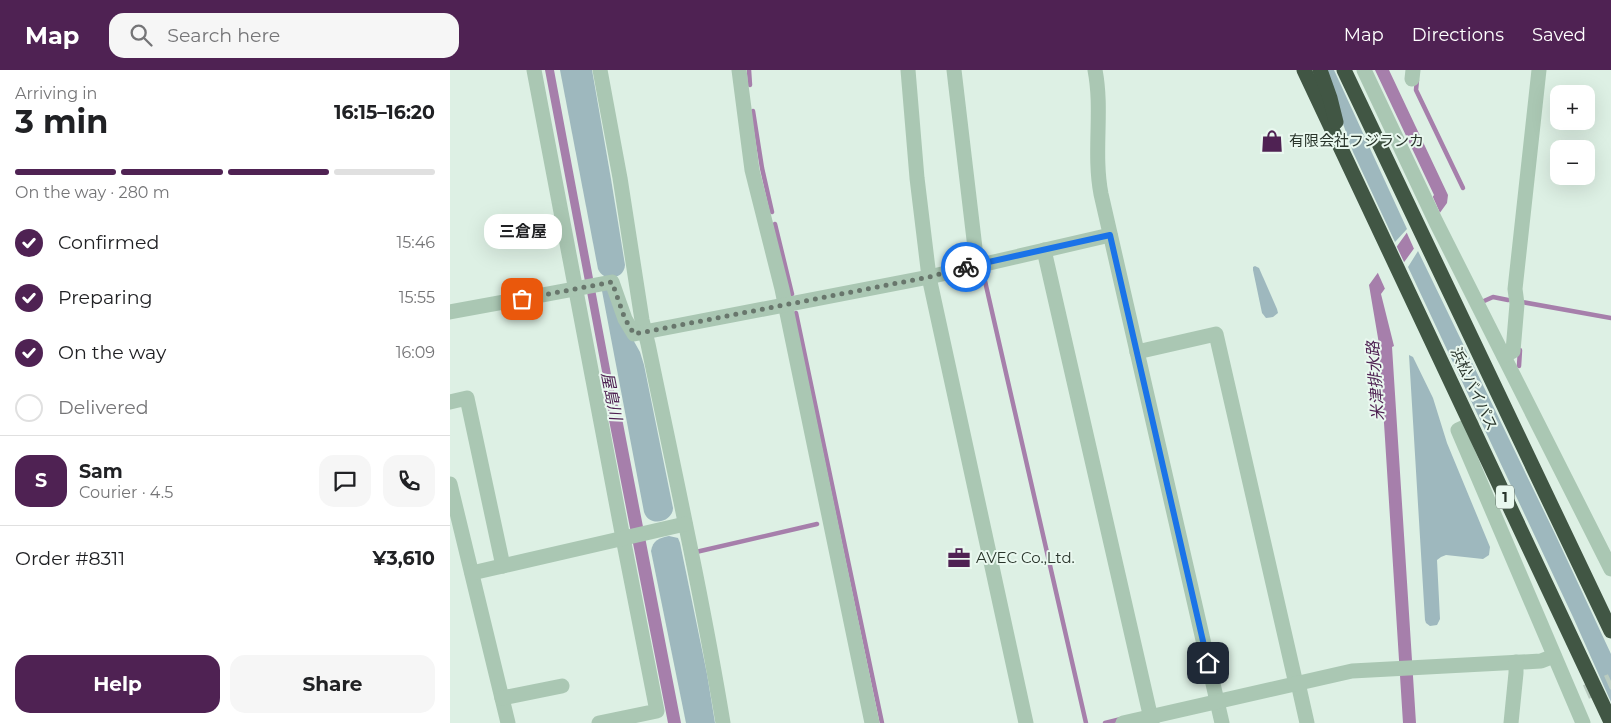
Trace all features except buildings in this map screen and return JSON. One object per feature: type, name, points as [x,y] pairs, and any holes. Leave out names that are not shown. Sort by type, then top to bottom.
[{"type":"highway","name":"浜松バイパス","points":[[1304,70],[1611,722]]},
{"type":"highway","points":[[1320,70],[1330,98],[1342,151]]},
{"type":"highway","name":"浜松バイパス","points":[[1344,70],[1611,631]]},
{"type":"street","points":[[534,70],[578,288],[657,711],[599,723]]},
{"type":"street","points":[[600,70],[620,178],[642,320],[715,672],[723,723]]},
{"type":"street","points":[[739,70],[752,170],[785,306],[872,723]]},
{"type":"street","points":[[908,70],[929,277],[1026,723]]},
{"type":"street","points":[[954,70],[977,265]]},
{"type":"street","points":[[1095,70],[1098,102],[1097,166],[1110,235],[1222,723]]},
{"type":"street","points":[[1364,70],[1436,222],[1609,560]]},
{"type":"street","points":[[1504,356],[1513,351],[1517,304],[1515,289],[1540,70]]},
{"type":"street","points":[[450,312],[612,282],[625,319],[634,334],[929,277],[1110,235]]},
{"type":"street","points":[[1044,250],[1151,720]]},
{"type":"street","points":[[1137,352],[1216,334],[1308,723]]},
{"type":"street","points":[[450,402],[467,398],[503,566]]},
{"type":"street","points":[[1471,424],[1458,430],[1554,656],[1579,695],[1583,723]]},
{"type":"street","points":[[451,491],[508,723]]},
{"type":"street","points":[[472,573],[685,524]]},
{"type":"street","points":[[1123,723],[1151,720],[1217,702],[1352,671],[1542,661],[1554,656]]},
{"type":"street","points":[[1511,723],[1516,662]]},
{"type":"street","points":[[502,698],[562,686]]},
{"type":"shaded area","points":[[560,70],[592,70],[625,265],[621,274],[613,278],[604,276],[598,269]]},
{"type":"shaded area","points":[[1324,70],[1334,70],[1407,229],[1395,242],[1353,152]]},
{"type":"shaded area","points":[[1418,251],[1611,654],[1611,702],[1573,617],[1408,267]]},
{"type":"shaded area","points":[[1255,266],[1259,268],[1277,309],[1278,313],[1273,317],[1266,318],[1262,313],[1253,270]]},
{"type":"shaded area","points":[[607,287],[640,352],[644,365],[673,508],[672,513],[665,520],[651,520],[644,512],[602,291]]},
{"type":"shaded area","points":[[1409,355],[1413,357],[1433,398],[1447,443],[1490,547],[1489,555],[1483,559],[1446,555],[1437,560],[1440,619],[1437,625],[1430,626],[1425,620]]},
{"type":"shaded area","points":[[669,536],[678,538],[680,543],[715,723],[686,723],[651,551],[653,544],[657,540]]},
{"type":"water","name":"屋島川","points":[[545,70],[554,70],[616,401],[621,413],[681,723],[668,723],[608,415],[608,403]]},
{"type":"water","points":[[1375,70],[1389,70],[1448,195],[1447,203],[1381,294],[1394,346],[1392,347],[1416,723],[1403,723],[1379,344],[1369,285],[1434,195]]},
{"type":"pier","points":[[1432,195],[1441,215],[1415,251],[1406,231]]},
{"type":"pier","points":[[1396,245],[1405,264],[1386,291],[1377,271]]},
{"type":"waterway","points":[[749,70],[750,85]]},
{"type":"waterway","points":[[1417,80],[1416,90],[1463,188]]},
{"type":"waterway","points":[[753,111],[762,168],[772,212]]},
{"type":"waterway","points":[[775,224],[792,294]]},
{"type":"waterway","points":[[982,268],[1086,723]]},
{"type":"waterway","points":[[1484,301],[1493,297],[1508,300]]},
{"type":"waterway","points":[[1522,302],[1611,318]]},
{"type":"waterway","points":[[796,313],[882,723]]},
{"type":"waterway","points":[[1519,366],[1520,350]]},
{"type":"waterway","points":[[696,552],[817,524]]},
{"type":"waterway","points":[[1105,723],[1121,719]]},
{"type":"tunnel","points":[[1586,692],[1611,681]]},
{"type":"way so far","points":[[522,299],[612,282],[625,319],[634,334],[929,277],[966,267]]},
{"type":"place","name":"有限会社フジランカ","points":[[1272,141]]},
{"type":"place","name":"三倉屋","points":[[522,299]]},
{"type":"place","name":"AVEC Co.,Ltd.","points":[[959,558]]},
{"type":"route","points":[[966,267],[1110,235],[1208,663]]},
{"type":"water label","name":"米津排水路","points":[[1375,381]]}]
